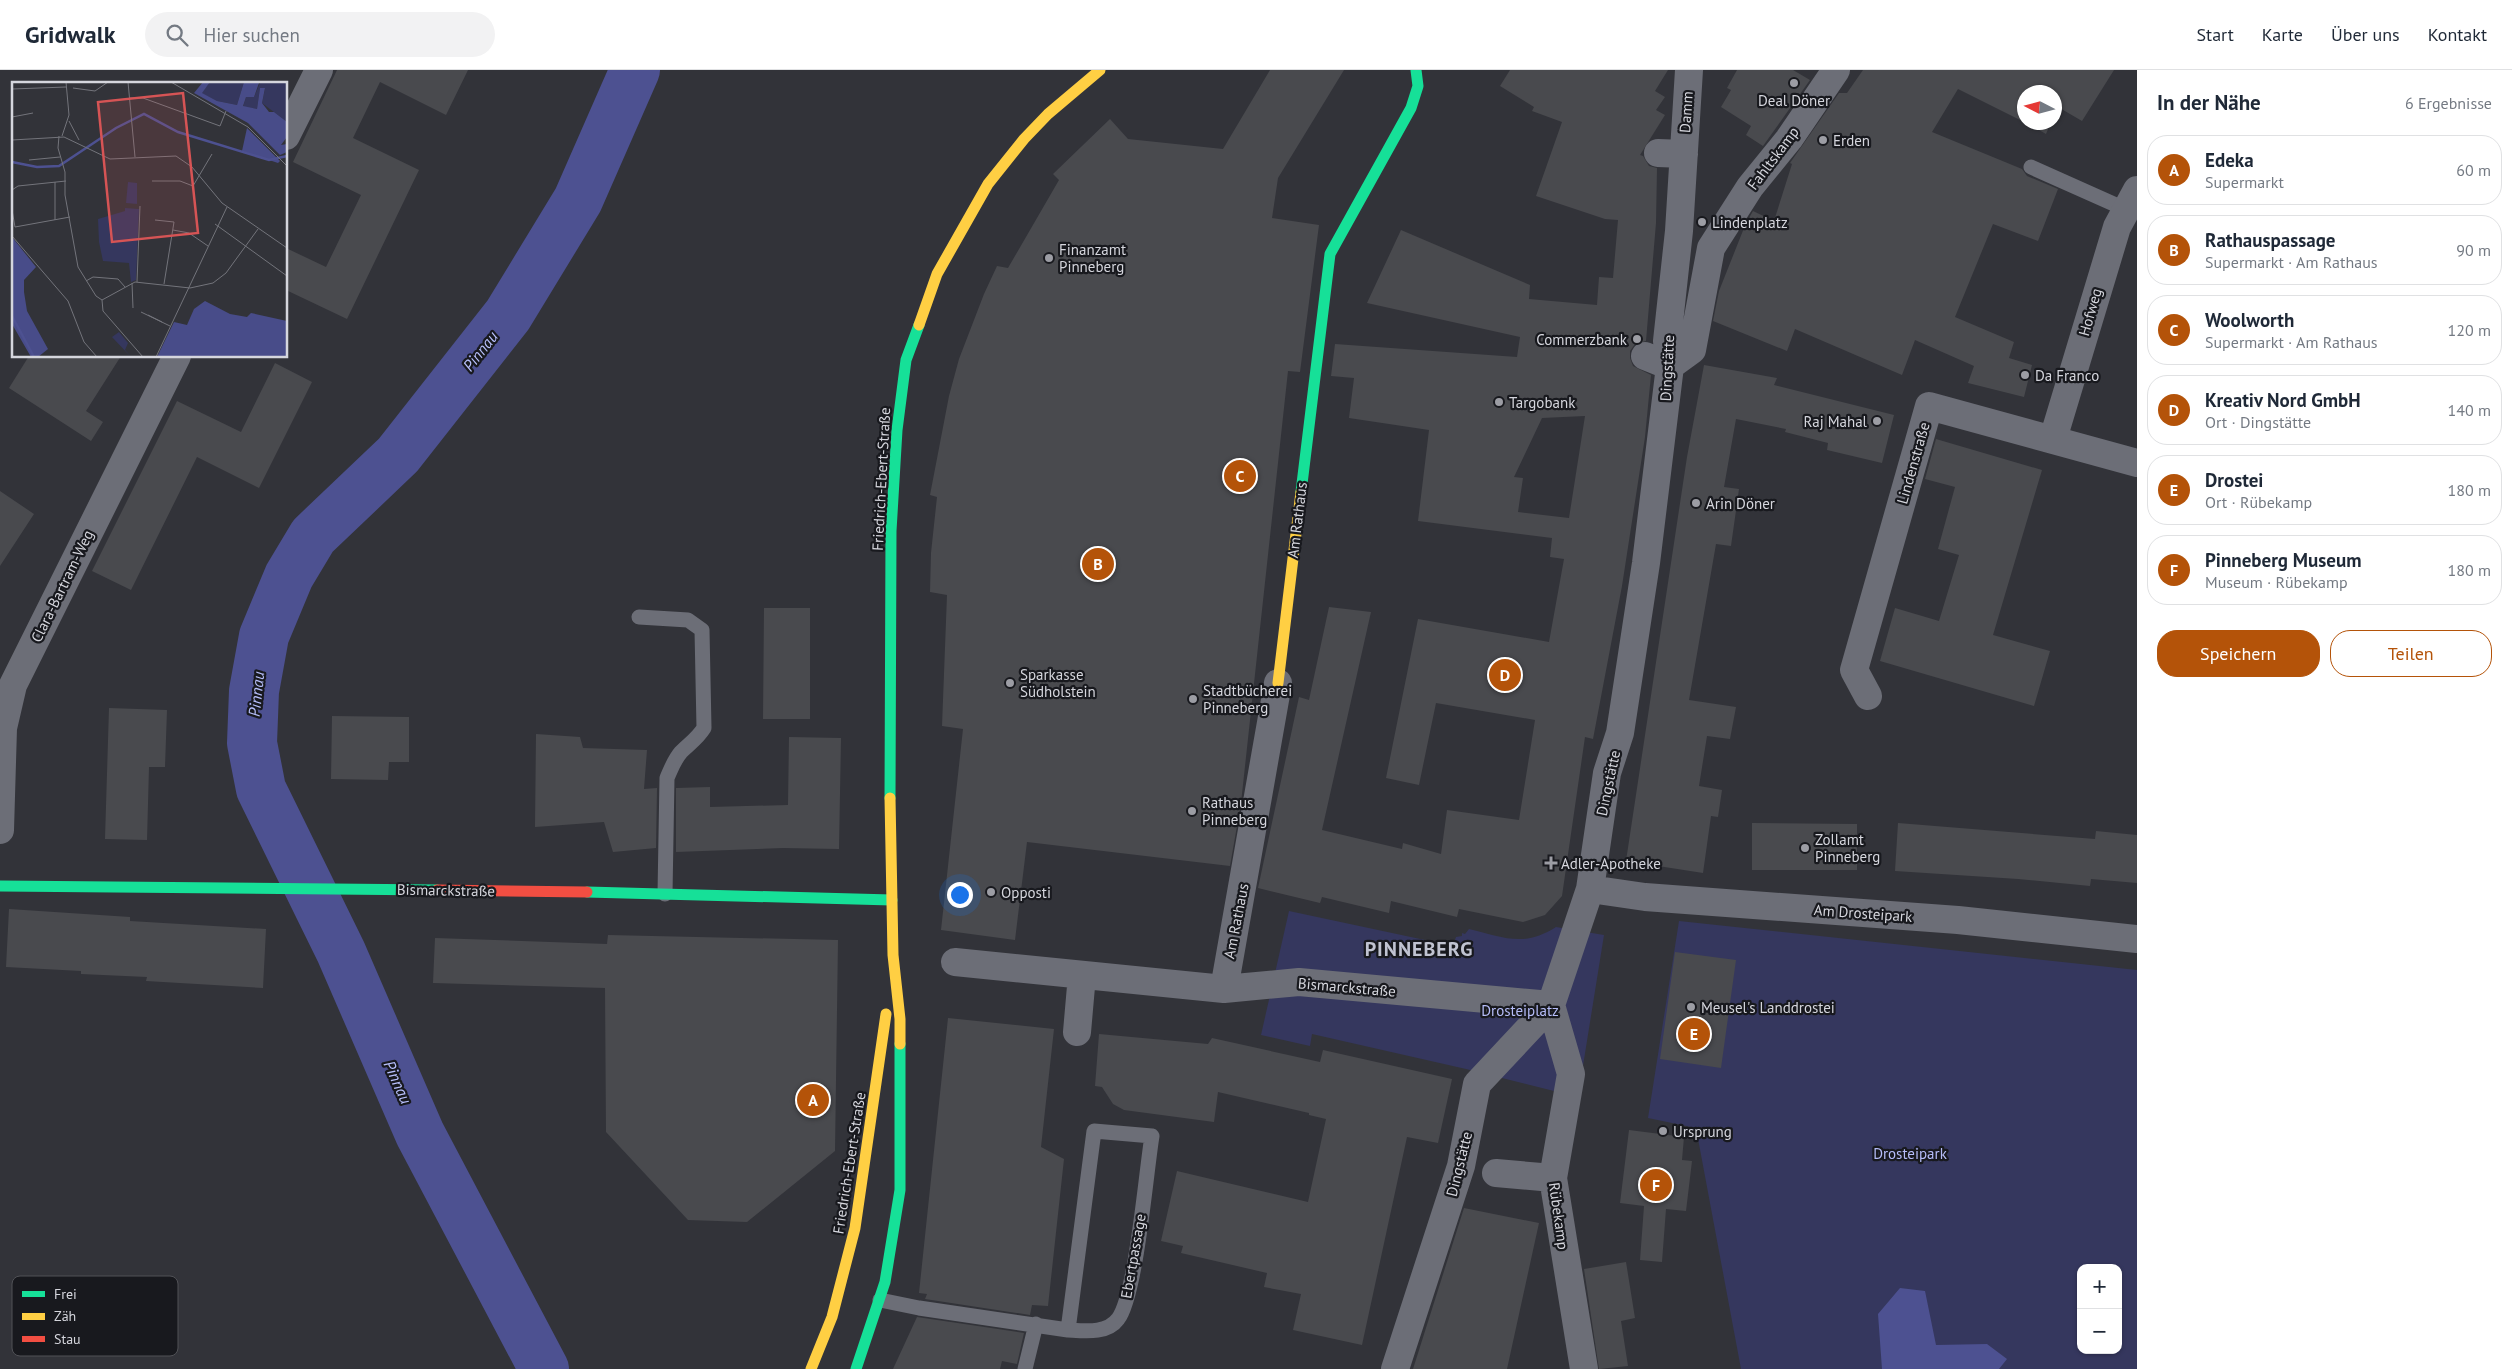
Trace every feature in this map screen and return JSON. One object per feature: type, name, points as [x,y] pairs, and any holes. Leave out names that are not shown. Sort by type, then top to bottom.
[{"type":"main road","name":"Friedrich-Ebert-Straße","points":[[811,1369],[832,1317],[844,1275],[872,1150],[892,955],[891,531],[897,430],[906,360],[937,274],[988,184],[1024,138],[1100,70]]},
{"type":"main road","name":"Am Rathaus","points":[[1278,683],[1330,254],[1411,108],[1418,86],[1416,70]]},
{"type":"main road","name":"Bismarckstraße","points":[[0,886],[353,889],[892,900]]},
{"type":"main road","name":"Friedrich-Ebert-Straße","points":[[856,1369],[880,1300],[888,1268],[900,1190],[900,1018],[892,955]]},
{"type":"main road","points":[[887,1161],[900,1190]]},
{"type":"street","points":[[288,132],[319,70]]},
{"type":"street","name":"Damm","points":[[1671,154],[1689,70]]},
{"type":"street","name":"Fahltskamp","points":[[1674,282],[1711,248],[1750,188],[1789,139],[1836,70]]},
{"type":"street","name":"Dingstätte","points":[[1394,1369],[1481,1170],[1477,1084],[1551,1005],[1590,889],[1608,773],[1620,733],[1640,601],[1670,366],[1667,341],[1674,282],[1671,154]]},
{"type":"street","name":"Hofweg","points":[[2053,439],[2116,227],[2131,199]]},
{"type":"street","name":"Fahltskamp","points":[[1670,366],[1692,350],[1711,248]]},
{"type":"street","points":[[1645,356],[1670,366]]},
{"type":"street","name":"Clara-Bartram-Weg","points":[[0,830],[3,728],[13,685],[176,358]]},
{"type":"street","name":"Lindenstraße","points":[[1868,696],[1854,670],[1929,406],[2137,463]]},
{"type":"street","name":"Am Rathaus","points":[[1224,989],[1278,683]]},
{"type":"street","name":"Am Drosteipark","points":[[1590,889],[1645,897],[1958,920],[2137,940]]},
{"type":"street","name":"Bismarckstraße","points":[[955,962],[1224,989],[1299,982],[1551,1005]]},
{"type":"street","points":[[1077,1032],[1082,975]]},
{"type":"street","name":"Rübekamp","points":[[1551,1005],[1571,1074],[1553,1178],[1584,1369]]},
{"type":"street","points":[[1481,1170],[1553,1178]]},
{"type":"lane","points":[[2031,168],[2131,199]]},
{"type":"lane","points":[[639,616],[688,620],[702,630],[704,728],[697,740],[682,752],[673,764],[667,778],[666,894]]},
{"type":"lane","name":"Ebertpassage","points":[[880,1300],[919,1308],[1068,1330],[1091,1331],[1107,1328],[1118,1320],[1123,1310],[1132,1274],[1152,1136],[1094,1130],[1068,1330]]},
{"type":"lane","points":[[1025,1369],[1036,1324]]},
{"type":"green space","name":"Drosteiplatz","points":[[1289,911],[1453,946],[1456,937],[1462,936],[1462,933],[1465,934],[1469,929],[1513,939],[1533,937],[1556,927],[1604,935],[1578,1097],[1312,1034],[1310,1046],[1261,1035]]},
{"type":"green space","name":"Drosteipark","points":[[1679,921],[2137,970],[2137,1369],[1741,1369],[1696,1128],[1648,1118]]},
{"type":"shaded area","points":[[1900,1288],[1925,1291],[1936,1345],[1987,1344],[2007,1359],[1999,1369],[1882,1369],[1878,1314]]},
{"type":"building","points":[[337,70],[468,70],[446,115],[380,82],[353,138],[419,170],[347,319],[288,291],[288,249],[326,267],[361,195],[293,162]]},
{"type":"building","points":[[1270,70],[1344,70],[1278,178],[1272,218],[1319,225],[1300,372],[1288,371],[1241,803],[1230,866],[1027,842],[1015,940],[941,930],[963,729],[942,726],[947,595],[930,592],[931,553],[937,497],[930,495],[949,396],[959,359],[997,266],[1008,268],[1059,180],[1053,174],[1110,119],[1128,139],[1223,149]]},
{"type":"building","points":[[1510,70],[1668,70],[1655,91],[1665,97],[1656,110],[1665,115],[1640,155],[1643,156],[1649,166],[1657,168],[1656,223],[1646,341],[1635,344],[1630,351],[1633,366],[1651,375],[1645,437],[1622,586],[1593,739],[1585,737],[1562,896],[1545,915],[1523,922],[1459,909],[1457,917],[1391,901],[1389,913],[1322,897],[1320,903],[1258,888],[1299,697],[1309,700],[1329,607],[1371,612],[1322,830],[1402,849],[1403,843],[1441,854],[1447,810],[1519,820],[1535,720],[1436,703],[1419,785],[1386,778],[1418,619],[1549,642],[1564,559],[1550,557],[1552,538],[1418,521],[1429,430],[1349,418],[1354,378],[1331,376],[1335,344],[1517,357],[1520,337],[1367,303],[1401,230],[1530,285],[1529,299],[1597,305],[1599,277],[1613,278],[1618,220],[1605,219],[1536,196],[1562,122],[1532,111],[1534,107],[1500,86]],"holes":[[[1585,416],[1569,518],[1518,512],[1523,478],[1514,477],[1542,418]]]},
{"type":"building","points":[[1737,70],[1793,70],[1810,80],[1763,146],[1746,135],[1751,126],[1721,107],[1731,90],[1727,88]]},
{"type":"building","points":[[1863,70],[2114,70],[2082,121],[2062,109],[2062,85],[2017,85],[2017,118],[1958,89],[1932,132],[2022,169],[2027,176],[2058,189],[2038,241],[1993,224],[1955,317],[2014,342],[2009,358],[2032,365],[2024,397],[1968,383],[1974,366],[1915,340],[1902,375],[1795,329],[1787,351],[1713,321],[1719,291],[1746,223],[1753,211],[1774,221],[1792,164],[1790,163],[1839,93],[1847,93]]},
{"type":"building","points":[[2039,130],[2048,130],[2046,134]]},
{"type":"building","points":[[28,358],[120,358],[86,411],[103,422],[91,441],[9,388]]},
{"type":"building","points":[[275,363],[312,382],[259,488],[197,457],[131,590],[92,571],[177,401],[241,432]]},
{"type":"building","points":[[1704,365],[1777,378],[1774,385],[1894,415],[1882,463],[1827,450],[1828,443],[1785,432],[1786,429],[1736,419],[1724,487],[1739,489],[1731,546],[1716,544],[1689,700],[1736,707],[1730,739],[1707,736],[1699,786],[1722,790],[1718,817],[1711,816],[1703,873],[1626,861],[1687,457]]},
{"type":"building","points":[[1936,439],[2042,470],[1993,635],[2050,651],[2034,706],[1880,661],[1895,608],[1939,621],[1959,555],[1938,549],[1955,487],[1925,479]]},
{"type":"building","points":[[0,491],[34,514],[0,566]]},
{"type":"building","points":[[764,608],[810,608],[810,719],[763,719]]},
{"type":"building","points":[[109,708],[167,710],[165,767],[149,767],[147,840],[105,839]]},
{"type":"building","points":[[332,716],[409,717],[409,762],[389,762],[388,780],[331,779]]},
{"type":"building","points":[[536,734],[580,737],[583,748],[647,750],[644,789],[657,788],[656,848],[613,852],[604,822],[535,827]]},
{"type":"building","points":[[789,737],[841,738],[839,849],[783,848],[676,852],[676,788],[710,787],[710,807],[788,805]]},
{"type":"building","points":[[1752,823],[1857,824],[1857,870],[1752,870]]},
{"type":"building","points":[[1898,823],[2095,839],[2096,831],[2137,835],[2137,883],[2091,879],[2090,886],[1895,871]]},
{"type":"building","points":[[9,909],[130,917],[130,921],[266,929],[263,988],[146,981],[147,977],[81,974],[81,971],[6,967]]},
{"type":"building","points":[[608,935],[838,940],[835,1151],[747,1222],[688,1220],[606,1132],[605,988],[433,983],[435,938],[607,944]]},
{"type":"building","points":[[1675,952],[1736,960],[1721,1068],[1660,1059]]},
{"type":"building","points":[[948,1018],[1054,1029],[1041,1147],[1064,1159],[1048,1306],[1032,1305],[1030,1315],[925,1299],[927,1294],[919,1293]]},
{"type":"building","points":[[1099,1034],[1208,1044],[1212,1038],[1320,1062],[1323,1050],[1452,1079],[1438,1143],[1407,1137],[1362,1345],[1293,1330],[1301,1294],[1264,1287],[1267,1273],[1181,1253],[1183,1246],[1161,1241],[1177,1171],[1308,1202],[1326,1119],[1309,1115],[1309,1113],[1218,1092],[1214,1122],[1124,1110],[1113,1104],[1102,1087],[1095,1086]]},
{"type":"building","points":[[1629,1130],[1684,1137],[1682,1160],[1692,1161],[1686,1211],[1666,1209],[1662,1262],[1640,1260],[1644,1206],[1620,1203]]},
{"type":"building","points":[[1464,1208],[1539,1223],[1507,1369],[1413,1369]]},
{"type":"building","points":[[1626,1262],[1635,1318],[1621,1321],[1628,1366],[1599,1369],[1584,1269]]},
{"type":"building","points":[[917,1317],[1024,1333],[1017,1364],[1002,1361],[1000,1369],[893,1369]]},
{"type":"waterway","name":"Pinnau","points":[[544,1369],[420,1134],[341,952],[261,789],[252,743],[254,691],[264,636],[289,576],[313,536],[398,455],[508,315],[578,200],[635,70]]},
{"type":"traffic: fast","points":[[1301,492],[1330,254],[1411,108],[1418,86],[1416,70]]},
{"type":"traffic: fast","points":[[890,798],[891,531],[897,430],[906,360],[919,325]]},
{"type":"traffic: fast","points":[[0,886],[437,890]]},
{"type":"traffic: fast","points":[[587,892],[892,900]]},
{"type":"traffic: fast","points":[[856,1369],[885,1282],[900,1190],[900,1044]]},
{"type":"traffic: slow","points":[[919,325],[937,274],[988,184],[1024,139],[1048,114],[1100,70]]},
{"type":"traffic: slow","points":[[1278,683],[1301,492]]},
{"type":"traffic: slow","points":[[890,798],[893,955],[900,1019],[900,1044]]},
{"type":"traffic: slow","points":[[811,1369],[832,1317],[855,1228],[886,1014]]},
{"type":"traffic: jam","points":[[437,890],[587,892]]},
{"type":"place","name":"Deal Döner","points":[[1794,83]]},
{"type":"place","name":"Erden","points":[[1823,140]]},
{"type":"place","name":"Lindenplatz","points":[[1702,222]]},
{"type":"place","name":"Finanzamt Pinneberg","points":[[1049,258]]},
{"type":"place","name":"Commerzbank","points":[[1637,339]]},
{"type":"place","name":"Da Franco","points":[[2025,375]]},
{"type":"place","name":"Targobank","points":[[1499,402]]},
{"type":"place","name":"Raj Mahal","points":[[1877,421]]},
{"type":"place","name":"Woolworth","points":[[1240,476]]},
{"type":"place","name":"Arin Döner","points":[[1696,503]]},
{"type":"place","name":"Rathauspassage","points":[[1098,564]]},
{"type":"place","name":"Kreativ Nord GmbH","points":[[1505,675]]},
{"type":"place","name":"Sparkasse Südholstein","points":[[1010,683]]},
{"type":"place","name":"Stadtbücherei Pinneberg","points":[[1193,699]]},
{"type":"place","name":"Rathaus Pinneberg","points":[[1192,811]]},
{"type":"place","name":"Zollamt Pinneberg","points":[[1805,848]]},
{"type":"place","name":"Adler-Apotheke","points":[[1551,863]]},
{"type":"place","name":"Opposti","points":[[991,892]]},
{"type":"place","name":"Meusel's Landdrostei","points":[[1691,1007]]},
{"type":"place","name":"Drostei","points":[[1694,1034]]},
{"type":"place","name":"Edeka","points":[[813,1100]]},
{"type":"place","name":"Ursprung","points":[[1663,1131]]},
{"type":"place","name":"Pinneberg Museum","points":[[1656,1185]]},
{"type":"district","name":"PINNEBERG","points":[[1419,949]]}]
